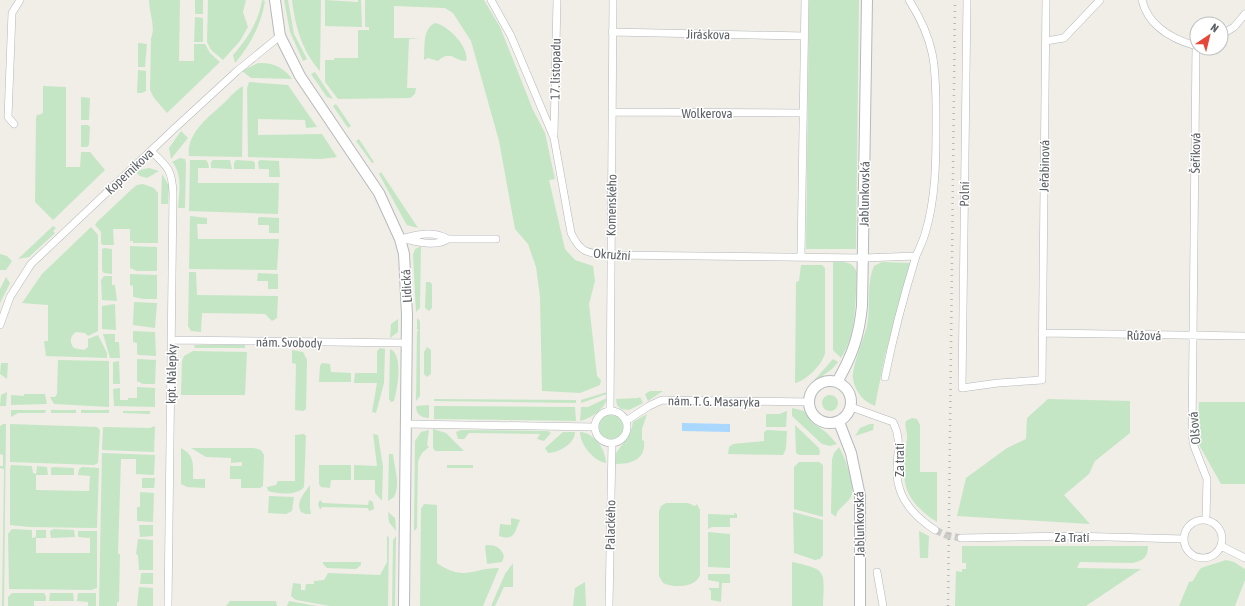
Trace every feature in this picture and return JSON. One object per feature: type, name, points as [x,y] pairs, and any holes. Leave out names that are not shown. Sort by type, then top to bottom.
[{"type":"main road","name":"Lidická","points":[[276,0],[280,36],[300,76],[379,193],[400,239],[406,277],[407,343],[404,606]]},
{"type":"main road","name":"Jablunkovská","points":[[837,382],[854,351],[859,333],[862,306],[864,258],[867,0]]},
{"type":"main road","points":[[824,382],[837,382],[843,385],[850,395],[851,407],[848,413],[839,422],[825,423],[818,420],[810,409],[810,396],[818,385],[824,382]]},
{"type":"main road","name":"Jablunkovská","points":[[839,422],[851,453],[860,496],[860,606]]},
{"type":"street","points":[[14,124],[8,117],[12,13],[20,0]]},
{"type":"street","name":"Okružní","points":[[492,0],[511,36],[554,138],[571,233],[577,245],[586,252],[610,255],[864,258],[916,256]]},
{"type":"street","name":"17. listopadu","points":[[554,138],[557,0]]},
{"type":"street","name":"Komenského","points":[[610,411],[613,0]]},
{"type":"street","points":[[801,257],[805,0]]},
{"type":"street","points":[[885,377],[916,256],[925,234],[933,197],[936,158],[936,100],[933,51],[909,0]]},
{"type":"street","name":"Polní","points":[[962,388],[967,0]]},
{"type":"street","name":"Jeřabinová","points":[[962,388],[998,383],[1042,380],[1046,0]]},
{"type":"street","points":[[1046,41],[1064,38],[1100,0]]},
{"type":"street","name":"Šeříková","points":[[1142,0],[1146,13],[1160,29],[1170,36],[1189,43]]},
{"type":"street","points":[[1229,30],[1234,27],[1245,14]]},
{"type":"street","name":"Jiráskova","points":[[612,32],[804,36]]},
{"type":"street","name":"Kopernikova","points":[[0,325],[10,297],[31,264],[237,71],[280,36]]},
{"type":"street","name":"Šeříková","points":[[1193,336],[1197,56]]},
{"type":"street","name":"Wolkerova","points":[[612,112],[803,113]]},
{"type":"street","name":"kpt. Nálepky","points":[[151,151],[167,166],[172,176],[172,340],[168,606]]},
{"type":"street","points":[[400,239],[424,233],[442,235],[448,239],[496,239]]},
{"type":"street","name":"Růžová","points":[[1042,333],[1245,336]]},
{"type":"street","name":"Olšová","points":[[1193,336],[1192,434],[1194,446],[1207,479],[1206,520]]},
{"type":"street","name":"nám. Svobody","points":[[172,340],[407,343]]},
{"type":"street","name":"nám. T. G. Masaryka","points":[[626,421],[648,406],[662,400],[809,402]]},
{"type":"street","name":"Za tratí","points":[[851,407],[893,422],[899,433],[896,472],[899,488],[908,506],[921,521],[935,530]]},
{"type":"street","points":[[610,411],[620,414],[626,421],[626,432],[621,440],[607,443],[598,437],[595,427],[597,418],[601,414],[610,411]]},
{"type":"street","points":[[406,424],[595,427]]},
{"type":"street","name":"Palackého","points":[[609,606],[612,443]]},
{"type":"street","points":[[1198,520],[1206,520],[1213,522],[1222,533],[1221,546],[1213,555],[1201,558],[1189,552],[1184,539],[1186,530],[1190,524],[1198,520]]},
{"type":"street","name":"Za Tratí","points":[[961,538],[1071,536],[1184,539]]},
{"type":"street","points":[[1221,546],[1245,558]]},
{"type":"street","points":[[877,572],[883,606]]},
{"type":"green space","points":[[149,0],[180,0],[179,61],[194,61],[194,44],[205,44],[210,53],[220,62],[167,113],[154,98],[150,90],[151,38],[153,25]]},
{"type":"green space","points":[[195,0],[203,0],[203,14],[195,14]]},
{"type":"green space","points":[[208,0],[246,0],[243,12],[248,27],[240,41],[223,60],[211,50],[207,42]]},
{"type":"green space","points":[[262,0],[265,1],[258,26],[246,49],[235,63],[233,55],[252,29]]},
{"type":"green space","points":[[284,0],[288,0],[294,34],[307,59],[303,61],[290,32]]},
{"type":"green space","points":[[292,0],[321,0],[320,71],[308,55],[300,38]]},
{"type":"green space","points":[[325,0],[358,2],[358,0],[361,0],[362,27],[325,26]]},
{"type":"green space","points":[[365,0],[484,0],[500,27],[533,110],[545,133],[555,179],[549,180],[565,249],[575,260],[593,266],[595,281],[589,304],[597,376],[601,380],[600,385],[580,393],[542,391],[540,297],[536,267],[528,244],[515,229],[499,141],[471,41],[453,13],[445,8],[394,6],[394,38],[420,38],[409,39],[407,88],[416,88],[415,94],[410,98],[338,99],[325,82],[325,60],[334,60],[334,58],[358,58],[358,30],[369,30],[369,27],[365,27]]},
{"type":"green space","points":[[809,0],[859,0],[856,249],[806,249]]},
{"type":"green space","points":[[195,17],[203,18],[203,42],[194,42]]},
{"type":"green space","points":[[435,23],[452,32],[457,38],[465,50],[466,61],[462,61],[452,56],[446,56],[438,61],[428,58],[424,60],[424,44],[426,34],[428,29]]},
{"type":"green space","points":[[138,43],[147,44],[145,67],[138,67]]},
{"type":"green space","points":[[258,63],[273,64],[285,71],[292,79],[251,78],[242,71]]},
{"type":"green space","points":[[138,70],[146,71],[146,91],[142,93],[137,93]]},
{"type":"green space","points":[[315,72],[333,99],[327,97],[311,74]]},
{"type":"green space","points":[[249,82],[288,85],[317,127],[306,128],[305,120],[258,119],[258,135],[322,134],[337,157],[321,159],[248,157],[247,88]]},
{"type":"green space","points":[[43,86],[66,87],[66,167],[80,167],[81,152],[90,152],[105,170],[53,220],[35,202],[36,118],[37,115],[42,114],[43,112]]},
{"type":"green space","points":[[243,86],[242,157],[189,156],[191,140],[200,126]]},
{"type":"green space","points":[[81,97],[90,98],[89,120],[81,120]]},
{"type":"green space","points":[[336,104],[351,126],[348,128],[333,106]]},
{"type":"green space","points":[[81,125],[88,125],[90,127],[89,145],[87,147],[81,147]]},
{"type":"green space","points":[[181,131],[188,138],[171,159],[169,148]]},
{"type":"green space","points":[[359,139],[374,162],[372,163],[356,141]]},
{"type":"green space","points":[[180,158],[185,159],[186,163],[185,208],[178,208],[179,178],[178,172],[172,162]]},
{"type":"green space","points":[[190,160],[206,160],[208,163],[209,168],[198,168],[198,183],[279,183],[278,214],[189,211]]},
{"type":"green space","points":[[213,160],[230,160],[232,169],[211,168],[211,162]]},
{"type":"green space","points":[[236,160],[253,161],[255,163],[255,169],[234,169],[234,163]]},
{"type":"green space","points":[[260,160],[279,161],[280,177],[269,177],[269,169],[259,169],[258,162]]},
{"type":"green space","points":[[149,168],[159,171],[147,178],[140,176],[135,171]]},
{"type":"green space","points":[[381,172],[418,228],[407,225],[379,174]]},
{"type":"green space","points":[[162,174],[169,186],[168,204],[161,204]]},
{"type":"green space","points":[[143,184],[154,188],[158,193],[158,243],[133,243],[133,241],[130,241],[130,229],[113,229],[114,245],[103,245],[101,243],[101,232],[95,225],[132,189],[137,185]]},
{"type":"green space","points":[[190,216],[207,218],[207,224],[197,224],[198,239],[279,239],[277,270],[189,269]]},
{"type":"green space","points":[[258,218],[279,218],[279,233],[269,233],[269,225],[258,225]]},
{"type":"green space","points":[[53,226],[56,228],[53,231],[55,233],[29,257],[18,259]]},
{"type":"green space","points":[[91,227],[98,235],[98,331],[88,336],[85,333],[76,332],[72,335],[71,341],[74,348],[84,350],[88,347],[88,339],[98,335],[107,353],[107,358],[46,356],[44,341],[48,341],[48,305],[22,303],[42,274]]},
{"type":"green space","points":[[130,246],[157,247],[157,271],[137,271],[130,268]]},
{"type":"green space","points":[[421,246],[420,308],[416,312],[413,255],[415,249]]},
{"type":"green space","points":[[102,249],[112,249],[112,274],[104,273],[102,271]]},
{"type":"green space","points":[[0,254],[7,256],[12,261],[6,270],[0,270]]},
{"type":"green space","points":[[833,262],[844,262],[850,264],[857,273],[853,328],[846,349],[841,358],[833,350]]},
{"type":"green space","points":[[882,262],[911,263],[885,355],[875,406],[860,396],[854,384],[853,374],[867,326],[870,280],[874,266]]},
{"type":"green space","points":[[801,265],[822,265],[825,268],[825,353],[818,367],[809,376],[795,383],[796,282],[799,281]]},
{"type":"green space","points":[[189,272],[196,272],[197,295],[278,296],[277,318],[272,321],[265,314],[202,313],[201,332],[191,331],[188,326]]},
{"type":"green space","points":[[258,273],[278,274],[278,289],[268,289],[268,281],[257,281]]},
{"type":"green space","points":[[130,274],[157,275],[157,299],[133,297],[133,286],[130,285]]},
{"type":"green space","points":[[104,276],[112,276],[112,285],[115,285],[117,301],[102,300],[101,280]]},
{"type":"green space","points":[[6,277],[10,283],[0,303],[0,289]]},
{"type":"green space","points":[[426,282],[430,282],[432,284],[432,308],[429,311],[425,308]]},
{"type":"green space","points":[[134,302],[157,303],[155,328],[133,325]]},
{"type":"green space","points":[[115,304],[116,330],[102,329],[102,306]]},
{"type":"green space","points":[[417,318],[420,321],[420,396],[416,401],[417,331],[419,331],[417,329]]},
{"type":"green space","points":[[398,319],[398,332],[390,338],[391,324]]},
{"type":"green space","points":[[133,331],[155,332],[156,356],[137,354],[137,343],[133,342]]},
{"type":"green space","points":[[103,334],[115,334],[115,342],[119,342],[120,358],[110,358]]},
{"type":"green space","points":[[194,345],[245,345],[245,348],[195,348]]},
{"type":"green space","points":[[427,347],[431,350],[431,374],[427,377],[424,374],[424,352]]},
{"type":"green space","points":[[380,348],[385,349],[384,383],[376,413],[372,412],[377,383],[354,383],[355,373],[377,373],[377,351]]},
{"type":"green space","points":[[390,349],[394,352],[397,358],[398,365],[397,389],[394,401],[391,402],[389,399]]},
{"type":"green space","points":[[292,350],[303,352],[307,360],[306,409],[303,411],[295,410],[296,364],[292,363]]},
{"type":"green space","points":[[193,351],[247,352],[245,395],[181,395],[182,361],[184,356]]},
{"type":"green space","points":[[137,359],[156,360],[155,384],[143,384],[137,381]]},
{"type":"green space","points":[[833,359],[838,362],[832,369],[810,385]]},
{"type":"green space","points":[[58,360],[109,361],[109,407],[54,404],[50,397],[55,397],[57,394]]},
{"type":"green space","points":[[119,361],[120,384],[113,384],[113,362]]},
{"type":"green space","points":[[1,363],[8,363],[7,379],[0,374]]},
{"type":"green space","points":[[322,363],[330,364],[331,372],[351,373],[351,382],[319,382],[320,366]]},
{"type":"green space","points":[[137,387],[155,388],[155,407],[114,406],[113,389],[120,388],[120,400],[128,400],[128,398],[137,398]]},
{"type":"green space","points":[[650,391],[663,391],[648,401],[645,394]]},
{"type":"green space","points":[[7,392],[6,406],[0,406],[1,395]]},
{"type":"green space","points":[[607,392],[607,394],[581,403],[581,400]]},
{"type":"green space","points":[[24,394],[45,394],[47,404],[11,405],[11,395],[24,396]]},
{"type":"green space","points":[[830,395],[836,397],[838,403],[836,409],[830,411],[824,409],[822,403],[824,397]]},
{"type":"green space","points":[[640,397],[643,403],[629,410],[621,409],[617,405],[616,399]]},
{"type":"green space","points":[[607,398],[600,410],[588,418],[580,421],[581,407],[588,407]]},
{"type":"green space","points":[[434,399],[576,400],[576,403],[434,401]]},
{"type":"green space","points":[[1048,399],[1130,401],[1130,433],[1095,461],[1089,474],[1064,495],[1090,524],[957,516],[966,478],[1007,448],[1026,439],[1027,418]]},
{"type":"green space","points":[[1199,402],[1245,402],[1245,484],[1221,484],[1198,443]]},
{"type":"green space","points":[[429,405],[429,418],[420,415],[416,406]]},
{"type":"green space","points":[[434,406],[575,407],[576,421],[434,419]]},
{"type":"green space","points":[[792,408],[804,411],[812,422],[827,433],[837,444],[830,446],[822,444],[792,416]]},
{"type":"green space","points":[[11,410],[46,410],[45,413],[18,413],[11,417]]},
{"type":"green space","points":[[51,410],[76,410],[76,413],[51,413]]},
{"type":"green space","points":[[81,410],[109,410],[109,413],[81,413]]},
{"type":"green space","points":[[123,411],[150,411],[150,414],[123,413]]},
{"type":"green space","points":[[787,411],[786,427],[766,427],[766,414],[779,414]]},
{"type":"green space","points":[[647,414],[642,429],[642,440],[644,441],[643,453],[632,462],[615,464],[616,453],[630,434],[633,422]]},
{"type":"green space","points":[[611,415],[620,418],[623,427],[620,436],[611,439],[602,436],[599,427],[602,418]]},
{"type":"green space","points":[[912,418],[917,419],[920,425],[920,472],[937,472],[937,522],[916,504],[909,495],[906,486],[904,465],[907,437],[906,421]]},
{"type":"green space","points":[[6,424],[4,606],[2,606],[4,469],[0,468],[0,466],[3,466],[3,455],[0,454],[0,426]]},
{"type":"green space","points":[[10,424],[97,427],[100,430],[98,463],[94,465],[10,462]]},
{"type":"green space","points":[[874,424],[873,430],[855,436],[860,428]]},
{"type":"green space","points":[[795,425],[819,448],[819,455],[799,455],[796,453]]},
{"type":"green space","points":[[155,426],[154,452],[102,450],[103,427],[150,428]]},
{"type":"green space","points":[[433,429],[446,433],[464,451],[435,451],[433,448]]},
{"type":"green space","points":[[429,430],[427,445],[429,447],[422,453],[418,461],[417,528],[414,531],[415,441],[421,432]]},
{"type":"green space","points":[[461,430],[548,431],[551,433],[544,441],[537,439],[540,434],[469,433],[464,439],[458,439],[456,432]]},
{"type":"green space","points":[[767,430],[787,431],[786,449],[783,455],[728,454],[729,447],[733,444],[764,441],[764,432]]},
{"type":"green space","points":[[563,432],[575,432],[569,444],[561,450],[548,453],[545,448]]},
{"type":"green space","points":[[580,432],[590,435],[599,443],[604,453],[606,463],[601,462],[588,452],[582,442]]},
{"type":"green space","points":[[304,434],[306,436],[304,487],[297,492],[292,493],[277,493],[268,491],[267,487],[276,485],[278,481],[295,481],[295,435]]},
{"type":"green space","points":[[373,434],[378,435],[383,467],[382,501],[375,493],[375,480],[354,480],[354,465],[377,466]]},
{"type":"green space","points":[[839,447],[849,472],[852,492],[851,497],[838,511],[836,517],[831,513],[832,459],[834,453]]},
{"type":"green space","points":[[181,448],[191,457],[193,465],[193,479],[205,479],[205,488],[187,487],[181,484]]},
{"type":"green space","points":[[191,448],[254,448],[261,450],[264,455],[263,486],[260,488],[241,488],[241,479],[230,479],[230,466],[242,466],[242,462],[231,463],[231,458],[206,457]]},
{"type":"green space","points":[[102,453],[155,455],[154,475],[136,474],[136,459],[121,459],[118,554],[120,554],[119,602],[117,602],[117,606],[99,606]]},
{"type":"green space","points":[[389,454],[393,454],[397,487],[394,497],[388,501]]},
{"type":"green space","points":[[799,462],[819,462],[823,465],[823,517],[794,509],[794,467]]},
{"type":"green space","points":[[11,465],[32,466],[33,473],[36,474],[37,466],[47,467],[48,475],[36,475],[36,490],[89,491],[90,476],[78,475],[79,469],[82,467],[99,468],[97,528],[29,527],[10,525]]},
{"type":"green space","points":[[319,465],[351,465],[351,480],[331,480],[330,488],[321,487],[319,484]]},
{"type":"green space","points":[[447,465],[473,465],[473,468],[447,468]]},
{"type":"green space","points":[[51,468],[74,468],[74,475],[51,475]]},
{"type":"green space","points":[[142,478],[155,478],[154,488],[142,488]]},
{"type":"green space","points":[[310,485],[311,514],[306,514],[301,512],[299,505],[301,498]]},
{"type":"green space","points":[[140,492],[154,493],[153,522],[137,521],[137,507],[140,507]]},
{"type":"green space","points":[[269,496],[294,497],[292,511],[286,514],[268,513]]},
{"type":"green space","points":[[320,500],[323,503],[368,505],[369,500],[373,502],[374,509],[369,511],[368,508],[322,507],[320,510],[318,504]]},
{"type":"green space","points":[[666,503],[688,503],[695,506],[697,504],[700,510],[700,575],[698,579],[689,585],[667,585],[663,583],[659,576],[659,511],[661,506]]},
{"type":"green space","points":[[424,504],[437,505],[437,563],[446,569],[461,573],[499,568],[483,606],[420,606],[421,509]]},
{"type":"green space","points":[[388,512],[395,518],[396,531],[389,522]]},
{"type":"green space","points":[[793,512],[823,520],[823,555],[820,559],[815,560],[794,553]]},
{"type":"green space","points":[[734,513],[737,514],[737,518],[730,518],[730,527],[712,527],[708,529],[708,514],[734,515]]},
{"type":"green space","points":[[511,518],[520,520],[513,535],[511,537],[499,536],[500,524],[511,525]]},
{"type":"green space","points":[[139,525],[153,525],[153,536],[140,537]]},
{"type":"green space","points":[[12,529],[32,530],[32,538],[36,537],[36,530],[46,530],[46,538],[36,538],[36,553],[90,553],[90,538],[78,537],[78,531],[97,531],[97,588],[91,590],[9,589],[8,534]]},
{"type":"green space","points":[[54,529],[74,530],[75,537],[51,538],[50,531]]},
{"type":"green space","points":[[919,531],[929,536],[928,558],[920,558]]},
{"type":"green space","points":[[708,532],[730,534],[730,568],[708,567]]},
{"type":"green space","points":[[387,535],[389,538],[388,606],[330,606],[296,600],[291,596],[293,583],[301,584],[301,590],[305,590],[306,584],[314,584],[314,581],[324,580],[328,573],[380,575],[387,562]]},
{"type":"green space","points":[[396,536],[395,606],[392,606],[393,540]]},
{"type":"green space","points":[[138,539],[153,540],[153,570],[139,570],[138,555],[136,554]]},
{"type":"green space","points":[[485,546],[496,546],[500,549],[504,556],[502,562],[487,564]]},
{"type":"green space","points":[[962,546],[1148,546],[1148,550],[1146,556],[1142,560],[1132,563],[1080,562],[1077,568],[1141,569],[1086,606],[955,606],[956,571],[962,572],[962,569],[966,569],[966,563],[962,563]]},
{"type":"green space","points":[[1226,560],[1234,562],[1245,569],[1245,580],[1235,606],[1179,606],[1189,582],[1193,581],[1201,568]]},
{"type":"green space","points":[[323,562],[361,562],[361,565],[356,569],[327,568]]},
{"type":"green space","points":[[792,562],[812,567],[818,570],[821,574],[824,585],[823,606],[792,606]]},
{"type":"green space","points":[[513,563],[513,587],[504,587],[495,606],[491,606],[505,574]]},
{"type":"green space","points":[[141,573],[153,573],[153,584],[140,584]]},
{"type":"green space","points":[[708,574],[730,574],[730,583],[722,583],[721,602],[711,600],[711,591],[708,588],[719,588],[719,582],[708,580]]},
{"type":"green space","points":[[585,582],[586,606],[573,606],[575,588]]},
{"type":"green space","points":[[139,587],[153,588],[153,606],[137,606]]},
{"type":"green space","points":[[12,593],[44,593],[46,596],[46,601],[34,601],[34,606],[8,606],[8,597]]},
{"type":"green space","points":[[50,593],[73,593],[74,601],[49,601]]},
{"type":"green space","points":[[78,593],[96,593],[96,606],[88,606],[88,602],[77,601]]},
{"type":"green space","points":[[230,601],[276,601],[277,606],[226,606]]},
{"type":"green space","points":[[289,601],[317,606],[287,606]]},
{"type":"water","points":[[682,423],[730,424],[730,432],[682,431]]},
{"type":"tunnel","points":[[935,530],[946,535],[961,538]]},
{"type":"railway","points":[[948,606],[955,0]]}]
